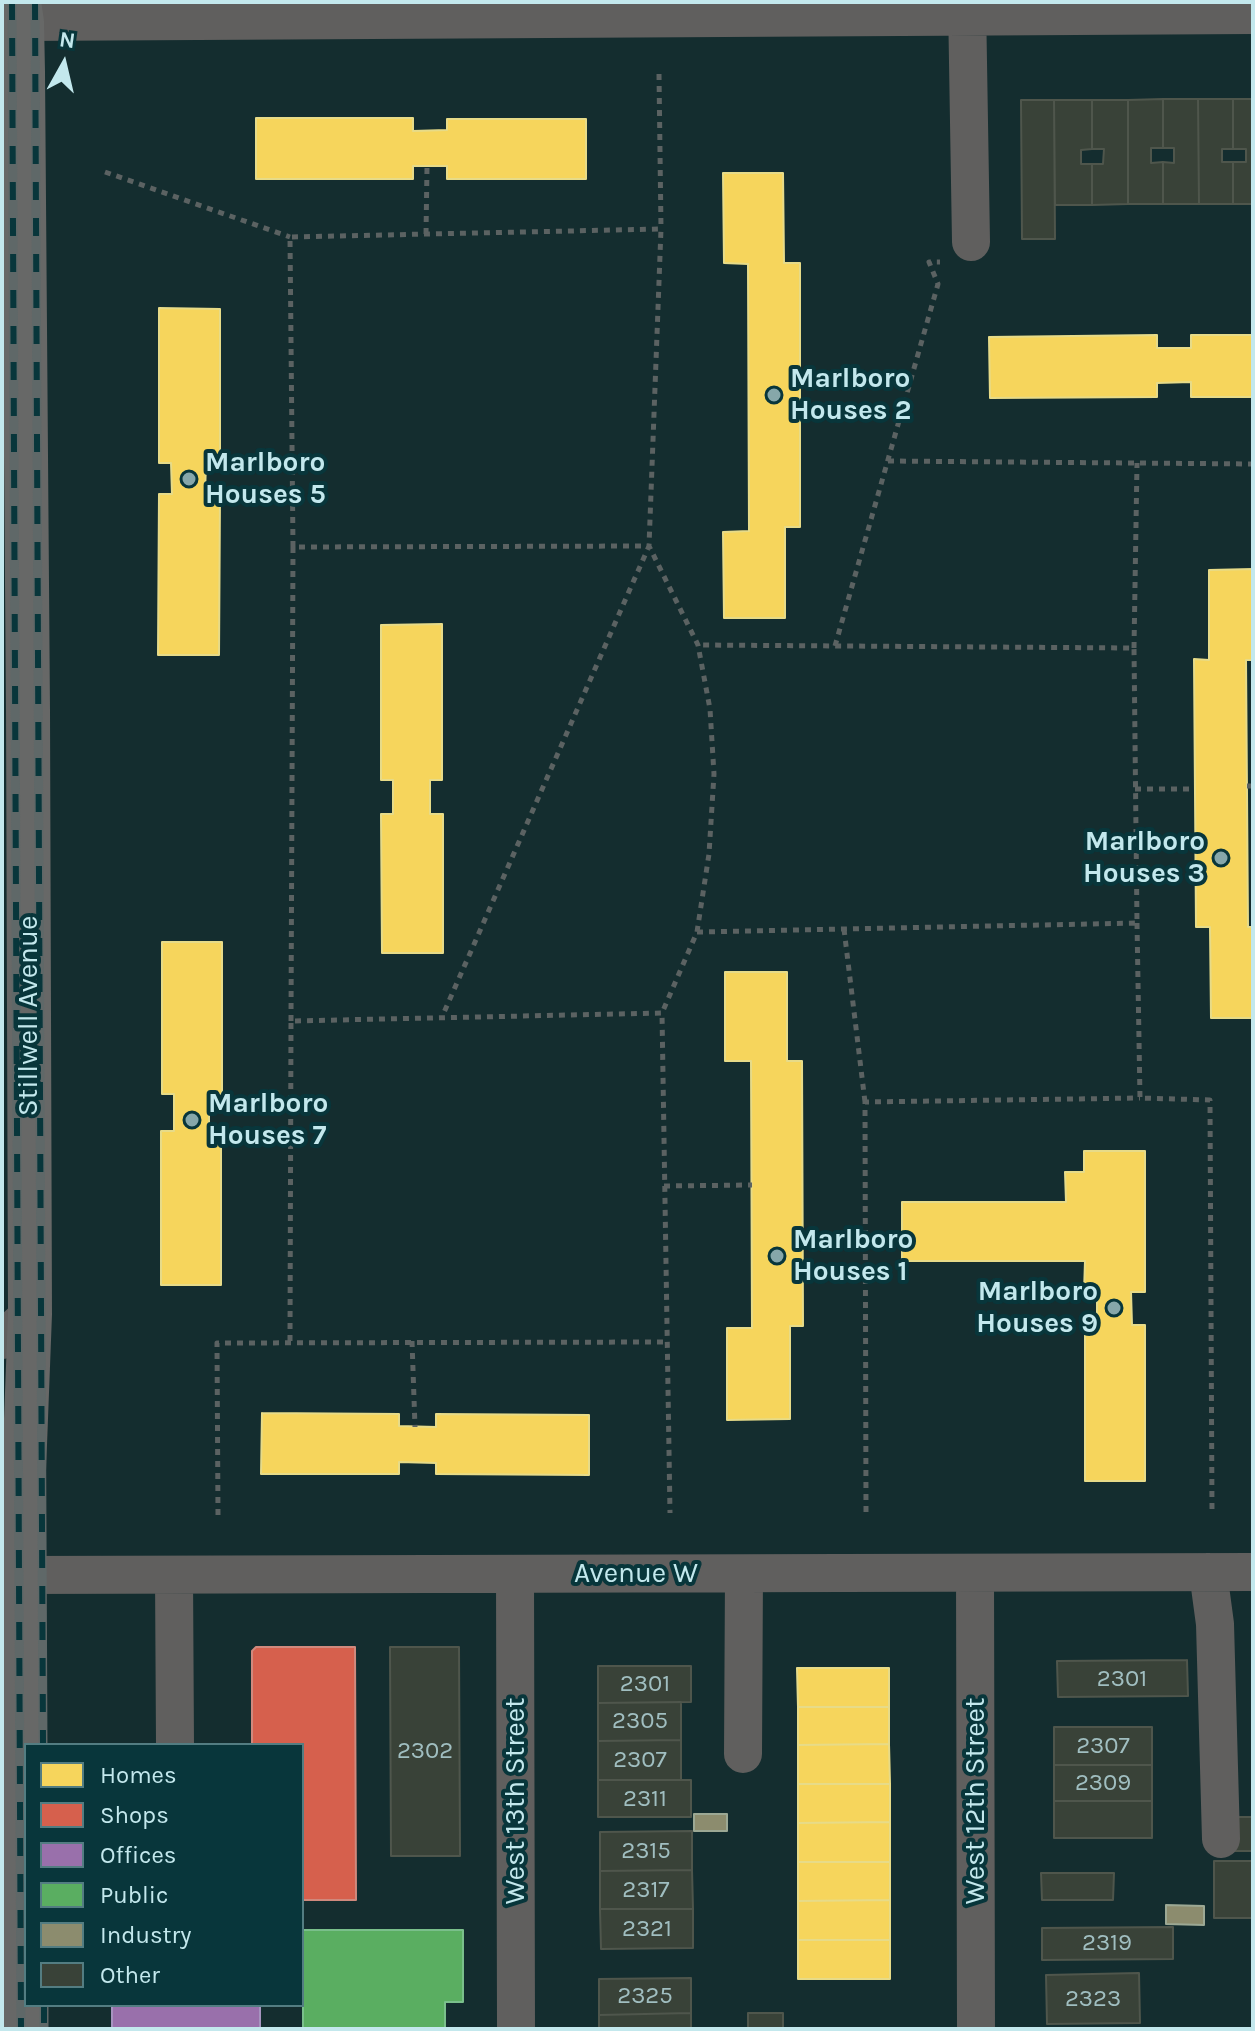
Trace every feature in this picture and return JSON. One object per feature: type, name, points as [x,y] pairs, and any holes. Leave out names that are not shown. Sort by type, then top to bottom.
[{"type":"main road","name":"Stillwell Avenue","points":[[20,12],[12,80],[16,1327],[23,1832],[11,1972],[20,2029]]},
{"type":"street","points":[[967,9],[971,242]]},
{"type":"street","points":[[20,12],[967,9],[1253,15]]},
{"type":"street","points":[[1208,1572],[1215,1624],[1221,1839]]},
{"type":"street","name":"Avenue W","points":[[20,1575],[1253,1572]]},
{"type":"street","name":"West 12th Street","points":[[975,1573],[976,2029]]},
{"type":"street","name":"West 13th Street","points":[[515,1574],[516,2029]]},
{"type":"street","points":[[743,1754],[744,1574]]},
{"type":"street","points":[[174,1575],[175,1743]]},
{"type":"path","points":[[442,1017],[649,546],[661,229],[659,74]]},
{"type":"path","points":[[426,234],[427,167]]},
{"type":"path","points":[[105,172],[290,237],[661,229]]},
{"type":"path","points":[[290,237],[293,547],[290,1341]]},
{"type":"path","points":[[835,646],[938,284],[929,262]]},
{"type":"path","points":[[888,461],[1253,464]]},
{"type":"path","points":[[1137,463],[1134,648],[1140,1098]]},
{"type":"path","points":[[293,547],[649,546]]},
{"type":"path","points":[[649,546],[698,645],[710,709],[714,774],[709,854],[697,932],[662,1013],[670,1513]]},
{"type":"path","points":[[698,645],[1134,648]]},
{"type":"path","points":[[1135,789],[1195,789]]},
{"type":"path","points":[[697,932],[1137,923]]},
{"type":"path","points":[[844,929],[865,1102],[866,1512]]},
{"type":"path","points":[[291,1021],[662,1013]]},
{"type":"path","points":[[865,1102],[1140,1098],[1210,1100],[1212,1511]]},
{"type":"path","points":[[209,1109],[290,1105]]},
{"type":"path","points":[[664,1186],[752,1185]]},
{"type":"path","points":[[412,1341],[415,1427]]},
{"type":"path","points":[[218,1515],[217,1343],[666,1342]]},
{"type":"building: Homes","points":[[256,118],[413,118],[413,131],[447,130],[447,119],[586,119],[586,179],[447,179],[447,166],[413,166],[413,179],[256,179]]},
{"type":"building: Homes","name":"Marlboro Houses 2","points":[[723,173],[783,173],[784,263],[800,263],[800,527],[785,527],[785,618],[724,618],[723,532],[749,531],[748,264],[724,263]]},
{"type":"building: Homes","name":"Marlboro Houses 5","points":[[159,308],[220,309],[220,463],[206,463],[205,494],[220,495],[219,655],[158,655],[159,494],[172,494],[171,463],[159,463]]},
{"type":"building: Homes","points":[[1157,335],[1157,348],[1191,348],[1191,335],[1253,335],[1253,397],[1191,397],[1191,382],[1157,383],[1157,397],[990,398],[989,337]]},
{"type":"building: Homes","name":"Marlboro Houses 3","points":[[1253,569],[1253,660],[1246,660],[1248,927],[1253,927],[1253,1018],[1211,1018],[1210,927],[1196,927],[1194,659],[1209,660],[1209,570]]},
{"type":"building: Homes","points":[[442,624],[442,780],[430,780],[430,814],[443,814],[443,953],[382,953],[381,814],[393,814],[393,780],[381,780],[381,625]]},
{"type":"building: Homes","name":"Marlboro Houses 7","points":[[162,942],[222,942],[222,1094],[209,1094],[209,1131],[221,1131],[221,1285],[161,1285],[161,1131],[174,1131],[174,1094],[162,1094]]},
{"type":"building: Homes","name":"Marlboro Houses 1","points":[[725,972],[787,972],[787,1061],[802,1061],[803,1326],[790,1326],[790,1419],[727,1420],[727,1328],[752,1328],[751,1061],[725,1061]]},
{"type":"building: Homes","name":"Marlboro Houses 9","points":[[1084,1151],[1145,1151],[1145,1292],[1131,1292],[1132,1325],[1145,1325],[1145,1481],[1085,1481],[1085,1325],[1097,1325],[1097,1291],[1084,1292],[1085,1261],[902,1261],[902,1202],[1066,1202],[1065,1172],[1084,1172]]},
{"type":"building: Homes","points":[[262,1413],[399,1414],[399,1426],[436,1427],[436,1414],[589,1415],[589,1475],[436,1474],[436,1463],[399,1462],[399,1474],[261,1474]]},
{"type":"building: Homes","points":[[797,1668],[889,1668],[889,1707],[798,1707]]},
{"type":"building: Homes","points":[[798,1707],[889,1707],[889,1744],[798,1745]]},
{"type":"building: Homes","points":[[889,1744],[890,1784],[798,1784],[798,1745]]},
{"type":"building: Homes","points":[[798,1784],[890,1784],[890,1822],[798,1823]]},
{"type":"building: Homes","points":[[890,1822],[890,1862],[798,1862],[798,1823]]},
{"type":"building: Homes","points":[[798,1862],[890,1862],[890,1900],[798,1901]]},
{"type":"building: Homes","points":[[890,1900],[890,1940],[798,1940],[798,1901]]},
{"type":"building: Homes","points":[[798,1940],[890,1940],[890,1979],[798,1979]]},
{"type":"building: Shops","points":[[256,1647],[355,1647],[356,1900],[304,1900],[304,1743],[252,1743],[252,1651]]},
{"type":"building: Offices","points":[[112,2007],[260,2007],[260,2029],[112,2029]]},
{"type":"building: Public","points":[[304,1930],[463,1930],[463,2002],[445,2002],[445,2029],[303,2029]]},
{"type":"building: Industry","points":[[694,1814],[727,1814],[727,1831],[694,1831]]},
{"type":"building: Industry","points":[[1166,1905],[1204,1906],[1204,1925],[1166,1924]]},
{"type":"building: Other","points":[[1163,99],[1163,148],[1151,148],[1151,163],[1163,162],[1163,204],[1128,204],[1128,100]]},
{"type":"building: Other","points":[[1163,99],[1198,99],[1199,204],[1163,204],[1163,162],[1174,163],[1174,148],[1163,148]]},
{"type":"building: Other","points":[[1198,99],[1233,99],[1233,149],[1222,149],[1222,162],[1233,162],[1233,204],[1199,204]]},
{"type":"building: Other","points":[[1233,99],[1253,99],[1253,204],[1233,204],[1233,162],[1246,162],[1246,149],[1233,149]]},
{"type":"building: Other","points":[[1021,100],[1054,100],[1055,239],[1022,239]]},
{"type":"building: Other","points":[[1054,100],[1092,100],[1092,149],[1081,150],[1081,164],[1092,164],[1092,205],[1055,205]]},
{"type":"building: Other","points":[[1092,100],[1128,100],[1128,204],[1092,205],[1092,164],[1103,164],[1104,149],[1092,149]]},
{"type":"building: Other","points":[[390,1647],[459,1647],[460,1856],[391,1856]]},
{"type":"building: Other","points":[[1187,1660],[1188,1696],[1058,1697],[1057,1661]]},
{"type":"building: Other","points":[[598,1666],[691,1666],[691,1702],[598,1703]]},
{"type":"building: Other","points":[[681,1702],[681,1740],[598,1741],[598,1703]]},
{"type":"building: Other","points":[[1054,1727],[1152,1727],[1152,1765],[1054,1765]]},
{"type":"building: Other","points":[[681,1740],[681,1780],[598,1780],[598,1741]]},
{"type":"building: Other","points":[[1054,1765],[1152,1765],[1152,1801],[1054,1801]]},
{"type":"building: Other","points":[[598,1780],[691,1780],[691,1817],[598,1817]]},
{"type":"building: Other","points":[[1054,1801],[1152,1801],[1152,1838],[1054,1838]]},
{"type":"building: Other","points":[[1233,1817],[1253,1817],[1253,1851],[1233,1851]]},
{"type":"building: Other","points":[[692,1831],[692,1870],[600,1871],[600,1832]]},
{"type":"building: Other","points":[[1214,1861],[1253,1861],[1253,1918],[1214,1918]]},
{"type":"building: Other","points":[[692,1870],[693,1909],[600,1909],[600,1871]]},
{"type":"building: Other","points":[[1041,1873],[1114,1873],[1113,1900],[1042,1900]]},
{"type":"building: Other","points":[[600,1909],[693,1909],[693,1948],[601,1949]]},
{"type":"building: Other","points":[[1173,1927],[1173,1959],[1042,1960],[1042,1928]]},
{"type":"building: Other","points":[[1139,1973],[1140,2023],[1047,2024],[1046,1975]]},
{"type":"building: Other","points":[[691,1978],[691,2013],[599,2015],[599,1979]]},
{"type":"building: Other","points":[[691,2013],[691,2029],[599,2029],[599,2015]]},
{"type":"building: Other","points":[[748,2013],[783,2013],[783,2029],[748,2029]]},
{"type":"railway","points":[[12,2],[21,2029]]},
{"type":"railway","points":[[35,2],[43,1743]]},
{"type":"railway","points":[[44,2007],[44,2029]]},
{"type":"place","name":"Marlboro Houses 2","points":[[774,395]]},
{"type":"place","name":"Marlboro Houses 5","points":[[189,479]]},
{"type":"place","name":"Marlboro Houses 3","points":[[1221,858]]},
{"type":"place","name":"Marlboro Houses 7","points":[[192,1120]]},
{"type":"place","name":"Marlboro Houses 1","points":[[777,1256]]},
{"type":"place","name":"Marlboro Houses 9","points":[[1114,1308]]}]
